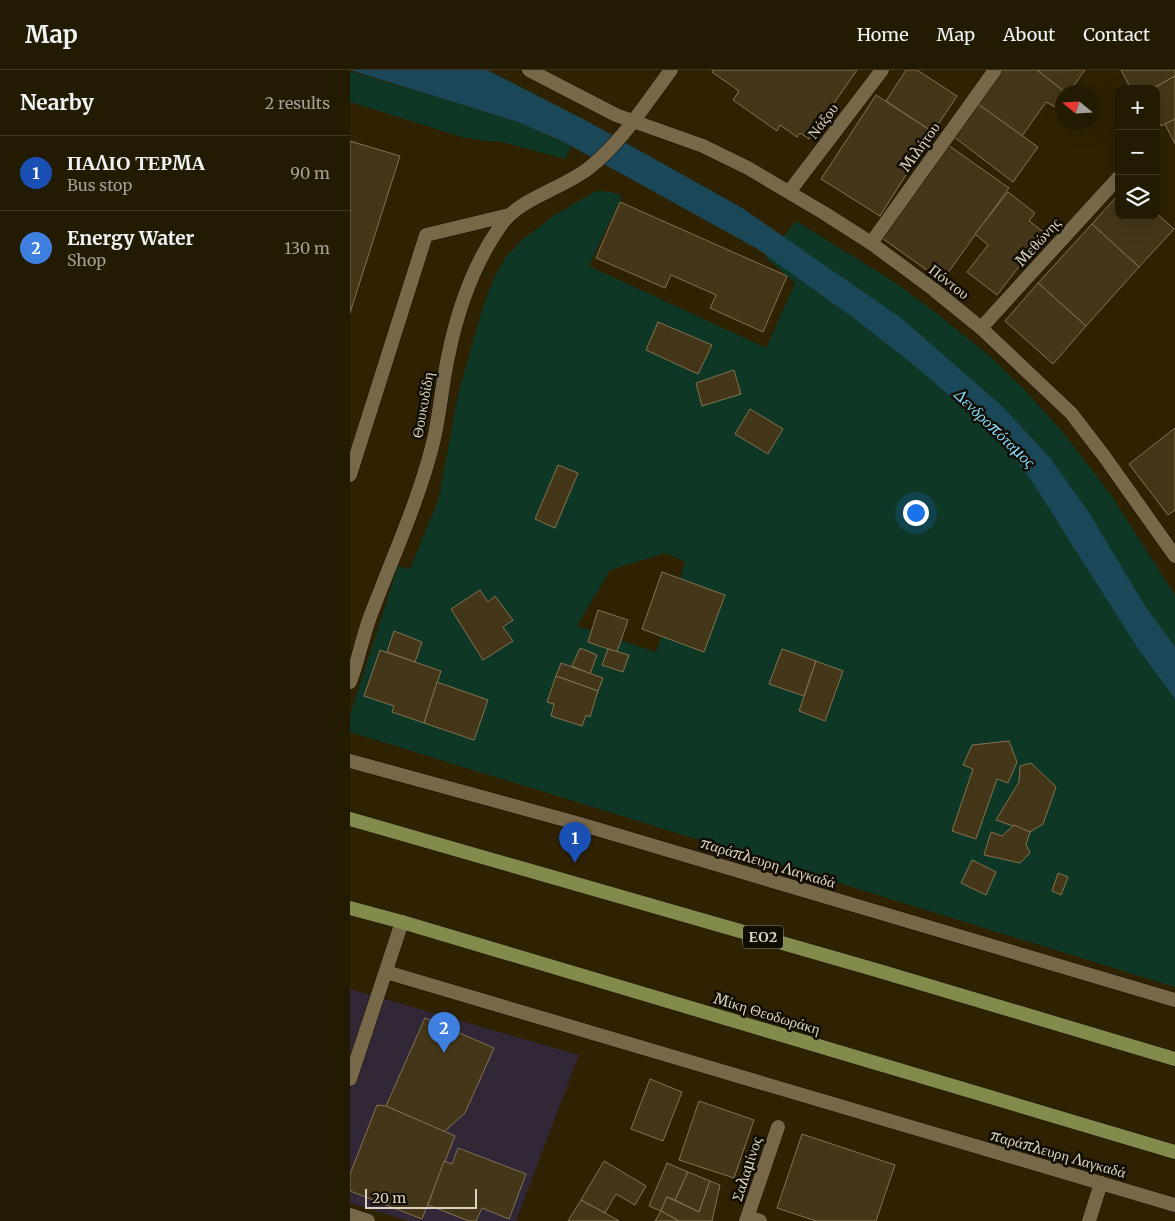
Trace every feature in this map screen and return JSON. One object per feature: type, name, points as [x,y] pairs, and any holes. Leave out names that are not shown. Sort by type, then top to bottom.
[{"type":"highway","name":"ΕΟ2","points":[[350,819],[876,970],[1175,1059]]},
{"type":"highway","name":"Μίκη Θεοδωράκη","points":[[350,908],[1175,1152]]},
{"type":"street","name":"Πόντου","points":[[529,70],[602,108],[632,121],[703,146],[748,168],[871,243],[933,289],[981,328],[1071,413],[1175,556]]},
{"type":"street","name":"Θουκυδίδη","points":[[350,682],[369,619],[407,523],[426,466],[434,440],[447,359],[459,316],[476,270],[486,250],[508,215],[528,202],[579,176],[604,154],[618,140],[671,70]]},
{"type":"street","name":"Νάξου","points":[[790,192],[882,70]]},
{"type":"street","name":"Μιλήτου","points":[[871,243],[995,70]]},
{"type":"street","name":"Μεθώνης","points":[[981,328],[1115,181]]},
{"type":"street","points":[[350,476],[426,235],[508,215]]},
{"type":"street","name":"παράπλευρη Λαγκαδά","points":[[350,761],[580,824],[1175,1000]]},
{"type":"street","points":[[350,1079],[402,922]]},
{"type":"street","name":"παράπλευρη Λαγκαδά","points":[[386,972],[1175,1205]]},
{"type":"street","name":"Σαλαμίνος","points":[[752,1220],[778,1127]]},
{"type":"street","points":[[1089,1221],[1101,1183]]},
{"type":"street","points":[[350,1215],[368,1221]]},
{"type":"shaded area","points":[[350,989],[579,1055],[516,1221],[409,1221],[350,1203]]},
{"type":"green space","points":[[350,71],[518,122],[572,146],[565,159],[502,142],[462,137],[350,102]]},
{"type":"green space","points":[[596,191],[611,192],[622,196],[589,266],[766,348],[795,283],[766,258],[796,221],[891,280],[931,309],[991,357],[1023,388],[1062,431],[1111,495],[1175,595],[1175,987],[350,732],[350,715],[398,566],[410,569],[439,498],[458,394],[483,307],[493,280],[506,257],[522,240],[555,215]],"holes":[[[666,553],[685,562],[656,652],[577,626],[610,570]]]},
{"type":"water","name":"Δενδροπόταμος","points":[[350,70],[487,70],[585,120],[742,208],[901,318],[1003,407],[1050,458],[1088,511],[1145,606],[1175,647],[1175,699],[1137,647],[1028,475],[1017,461],[967,410],[855,319],[756,248],[564,142],[518,122]]},
{"type":"building","points":[[713,70],[857,70],[809,139],[800,133],[797,137],[780,125],[777,131],[733,100],[739,91],[712,72]]},
{"type":"building","points":[[906,70],[917,70],[957,96],[933,132],[886,101]]},
{"type":"building","points":[[1002,70],[1037,70],[1056,85],[1055,107],[1046,102],[1022,136],[978,104]]},
{"type":"building","points":[[1037,70],[1085,70],[1074,85],[1056,85]]},
{"type":"building","points":[[1121,70],[1175,70],[1175,76],[1159,85],[1129,85]]},
{"type":"building","points":[[1175,76],[1175,119],[1161,126],[1160,85]]},
{"type":"building","points":[[876,95],[933,132],[880,216],[821,179]]},
{"type":"building","points":[[978,104],[1038,147],[1013,182],[954,137]]},
{"type":"building","points":[[1175,119],[1175,144],[1165,124]]},
{"type":"building","points":[[350,141],[400,156],[350,313]]},
{"type":"building","points":[[948,145],[1009,188],[942,281],[882,238]]},
{"type":"building","points":[[1008,192],[1035,213],[1029,221],[1045,233],[997,295],[967,272],[988,245],[975,234]]},
{"type":"building","points":[[1115,198],[1115,220],[1160,220],[1160,217],[1174,229],[1139,267],[1092,224]]},
{"type":"building","points":[[620,202],[787,276],[763,332],[710,308],[716,295],[671,275],[665,288],[596,258]]},
{"type":"building","points":[[1092,224],[1139,267],[1086,326],[1038,283]]},
{"type":"building","points":[[1038,283],[1086,326],[1053,364],[1005,321]]},
{"type":"building","points":[[658,322],[712,345],[698,374],[646,350]]},
{"type":"building","points":[[734,370],[741,394],[702,406],[696,383]]},
{"type":"building","points":[[750,409],[783,429],[768,454],[735,434]]},
{"type":"building","points":[[1175,428],[1175,510],[1168,515],[1129,464]]},
{"type":"building","points":[[558,465],[578,473],[555,528],[535,519]]},
{"type":"building","points":[[662,572],[725,595],[704,652],[642,629]]},
{"type":"building","points":[[480,590],[488,602],[495,596],[513,620],[503,627],[513,641],[483,660],[451,609]]},
{"type":"building","points":[[598,610],[628,620],[617,652],[588,642]]},
{"type":"building","points":[[394,631],[422,642],[415,662],[387,652]]},
{"type":"building","points":[[580,648],[597,655],[590,674],[572,666]]},
{"type":"building","points":[[608,649],[629,655],[623,672],[602,665]]},
{"type":"building","points":[[782,649],[816,661],[804,696],[769,684]]},
{"type":"building","points":[[380,650],[441,671],[424,723],[392,712],[394,706],[364,696]]},
{"type":"building","points":[[816,661],[843,671],[825,721],[799,711]]},
{"type":"building","points":[[561,663],[603,678],[598,691],[556,676]]},
{"type":"building","points":[[556,676],[598,691],[590,717],[586,715],[582,726],[551,716],[554,704],[547,702]]},
{"type":"building","points":[[437,682],[488,700],[474,740],[424,723]]},
{"type":"building","points":[[1009,741],[1017,762],[1008,783],[997,779],[976,839],[952,831],[973,769],[963,765],[972,745]]},
{"type":"building","points":[[1031,763],[1056,787],[1043,824],[1030,832],[996,820],[1019,782],[1020,766]]},
{"type":"building","points":[[1014,825],[1030,832],[1026,844],[1030,853],[1020,863],[984,855],[991,832],[1002,836]]},
{"type":"building","points":[[972,860],[996,872],[986,895],[961,883]]},
{"type":"building","points":[[1058,873],[1068,877],[1061,895],[1052,891]]},
{"type":"building","points":[[425,1018],[494,1048],[465,1113],[444,1132],[386,1106]]},
{"type":"building","points":[[650,1079],[682,1092],[663,1141],[631,1129]]},
{"type":"building","points":[[699,1101],[754,1120],[734,1178],[679,1160]]},
{"type":"building","points":[[377,1105],[386,1106],[455,1136],[422,1219],[350,1191],[350,1174]]},
{"type":"building","points":[[802,1134],[895,1165],[876,1221],[816,1221],[777,1208]]},
{"type":"building","points":[[458,1148],[526,1174],[509,1219],[482,1208],[476,1221],[469,1221],[428,1205],[444,1161],[452,1164]]},
{"type":"building","points":[[604,1161],[646,1186],[635,1205],[616,1194],[605,1213],[581,1200]]},
{"type":"building","points":[[667,1163],[688,1172],[675,1200],[667,1197],[661,1211],[649,1206]]},
{"type":"building","points":[[688,1172],[710,1181],[699,1212],[675,1200]]},
{"type":"building","points":[[710,1181],[720,1185],[712,1221],[679,1221],[661,1211],[667,1197],[699,1212]]},
{"type":"building","points":[[581,1200],[605,1213],[619,1221],[568,1221]]},
{"type":"building","points":[[661,1211],[679,1221],[655,1221]]},
{"type":"place","name":"ΠΑΛΙΟ ΤΕΡΜΑ","points":[[575,863]]},
{"type":"place","name":"Energy Water","points":[[444,1053]]}]
